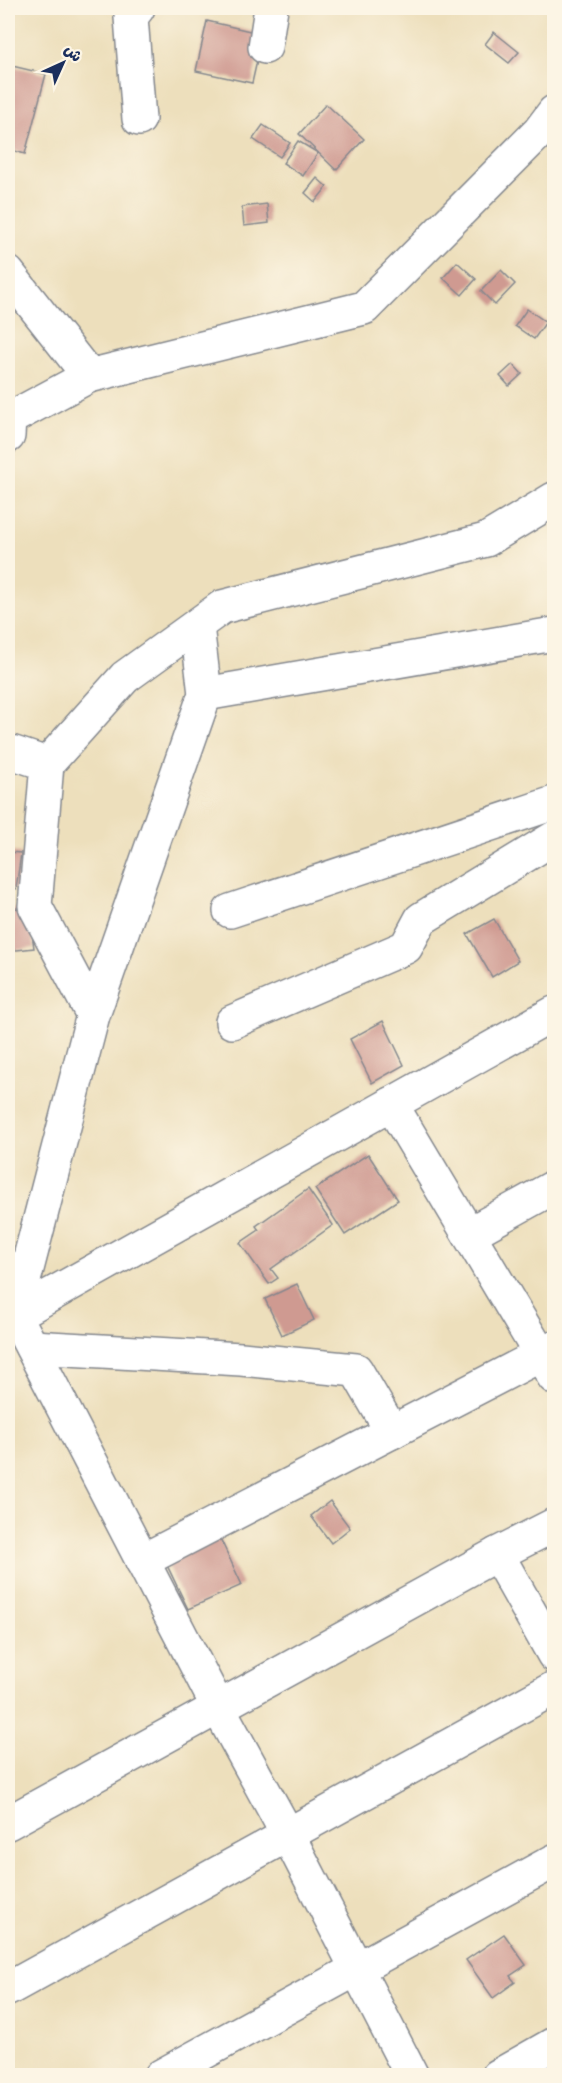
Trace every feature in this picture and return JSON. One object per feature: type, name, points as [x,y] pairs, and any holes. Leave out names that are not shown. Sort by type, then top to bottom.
[{"type":"street","points":[[138,8],[131,17],[139,119]]},
{"type":"street","points":[[265,47],[272,8]]},
{"type":"street","points":[[8,436],[9,419],[89,376],[364,308],[539,132],[555,112]]},
{"type":"street","points":[[8,273],[89,376]]},
{"type":"street","points":[[93,1015],[35,906],[47,764],[125,677],[222,607],[486,540],[555,499]]},
{"type":"street","points":[[196,626],[205,694],[93,1015],[11,1315],[32,1347],[412,2076]]},
{"type":"street","points":[[205,694],[555,634]]},
{"type":"street","points":[[8,751],[47,764]]},
{"type":"street","points":[[230,911],[555,803]]},
{"type":"street","points":[[232,1022],[406,947],[422,919],[555,838]]},
{"type":"street","points":[[11,1315],[555,1012]]},
{"type":"street","points":[[142,1561],[392,1432],[550,1360],[469,1234],[391,1104]]},
{"type":"street","points":[[469,1234],[555,1187]]},
{"type":"street","points":[[32,1347],[241,1359],[356,1371],[392,1432]]},
{"type":"street","points":[[8,1823],[497,1554],[555,1525]]},
{"type":"street","points":[[497,1554],[555,1655]]},
{"type":"street","points":[[8,1989],[555,1688]]},
{"type":"street","points":[[161,2076],[555,1861]]},
{"type":"street","points":[[498,2076],[555,2044]]},
{"type":"building","points":[[207,21],[263,34],[252,83],[196,71]]},
{"type":"building","points":[[494,32],[519,52],[509,63],[485,44]]},
{"type":"building","points":[[8,65],[46,74],[25,154],[8,149]]},
{"type":"building","points":[[326,104],[364,139],[336,170],[299,134]]},
{"type":"building","points":[[263,125],[290,143],[280,157],[253,139]]},
{"type":"building","points":[[298,141],[318,153],[303,176],[283,163]]},
{"type":"building","points":[[317,178],[327,187],[315,202],[305,193]]},
{"type":"building","points":[[267,204],[269,223],[244,226],[242,207]]},
{"type":"building","points":[[457,262],[476,279],[462,295],[443,278]]},
{"type":"building","points":[[501,270],[515,284],[495,305],[481,291]]},
{"type":"building","points":[[527,309],[546,322],[534,339],[515,326]]},
{"type":"building","points":[[513,364],[522,374],[509,386],[500,376]]},
{"type":"building","points":[[8,852],[21,853],[16,889],[8,888]]},
{"type":"building","points":[[28,907],[34,948],[8,951],[8,909]]},
{"type":"building","points":[[494,919],[518,961],[492,977],[467,934]]},
{"type":"building","points":[[383,1021],[404,1065],[372,1083],[350,1039]]},
{"type":"building","points":[[368,1154],[398,1200],[345,1235],[315,1189]]},
{"type":"building","points":[[308,1189],[333,1225],[271,1269],[278,1278],[269,1284],[240,1243],[259,1230],[256,1226]]},
{"type":"building","points":[[297,1284],[314,1320],[282,1335],[265,1299]]},
{"type":"building","points":[[330,1501],[350,1528],[331,1543],[311,1516]]},
{"type":"building","points":[[219,1536],[242,1585],[188,1609],[165,1561]]},
{"type":"building","points":[[504,1934],[526,1965],[510,1976],[515,1982],[493,1998],[466,1960]]}]
